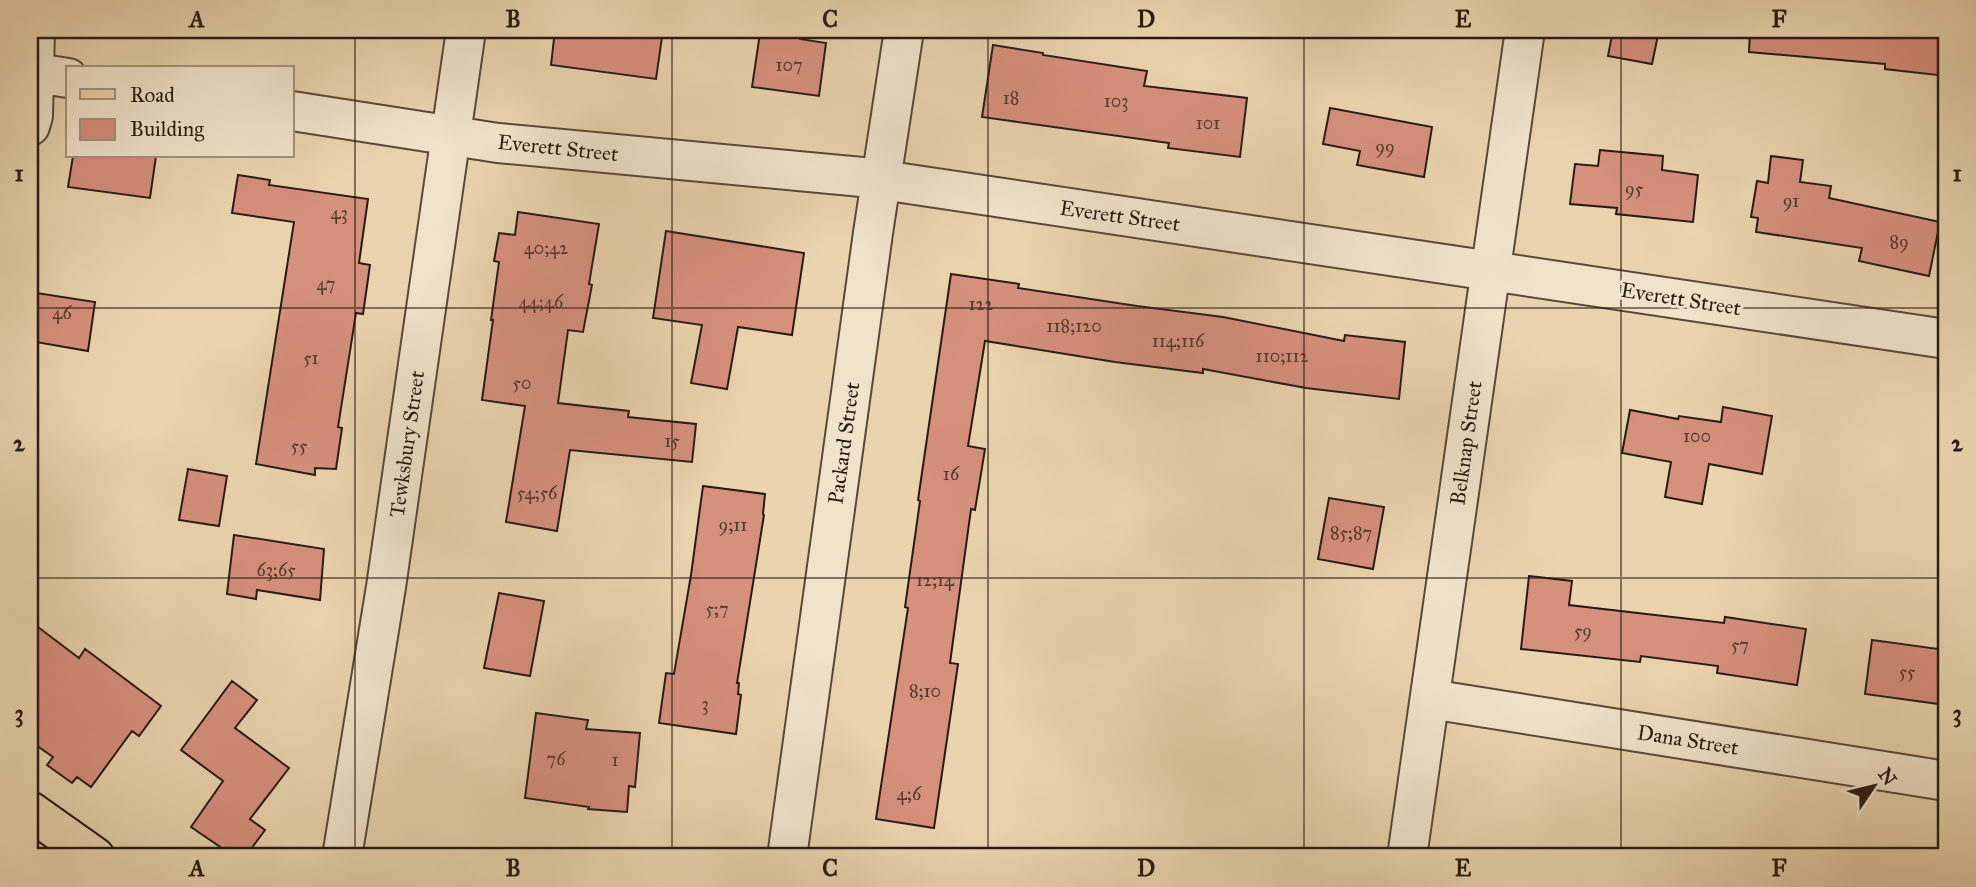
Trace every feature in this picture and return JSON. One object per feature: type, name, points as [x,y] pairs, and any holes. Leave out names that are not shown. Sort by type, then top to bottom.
[{"type":"main road","points":[[32,817],[95,857]]},
{"type":"street","points":[[30,126],[44,74],[36,30]]},
{"type":"street","name":"Tewksbury Street","points":[[342,857],[386,587],[466,30]]},
{"type":"street","name":"Packard Street","points":[[787,857],[880,180],[904,30]]},
{"type":"street","name":"Belknap Street","points":[[1407,857],[1524,30]]},
{"type":"street","name":"Everett Street","points":[[294,111],[498,143],[880,180],[1946,339]]},
{"type":"street","name":"Dana Street","points":[[1430,699],[1946,781]]},
{"type":"building","points":[[555,30],[663,30],[656,79],[551,65]]},
{"type":"building","points":[[771,30],[801,30],[800,39],[826,43],[819,96],[752,87],[760,33],[770,35]]},
{"type":"building","points":[[1613,30],[1659,30],[1652,64],[1608,56]]},
{"type":"building","points":[[1750,30],[1946,30],[1946,76],[1885,69],[1885,64],[1749,52]]},
{"type":"building","points":[[993,45],[1147,71],[1144,86],[1247,98],[1240,157],[1168,148],[1169,143],[982,117]]},
{"type":"building","points":[[1330,108],[1432,127],[1424,177],[1357,165],[1360,151],[1323,144]]},
{"type":"building","points":[[1600,150],[1663,156],[1662,170],[1698,175],[1693,222],[1616,214],[1617,208],[1570,204],[1575,164],[1598,166]]},
{"type":"building","points":[[1771,156],[1803,160],[1800,182],[1831,186],[1829,198],[1940,222],[1929,276],[1859,261],[1862,248],[1756,232],[1758,218],[1751,217],[1757,181],[1768,183]]},
{"type":"building","points":[[73,158],[156,158],[150,198],[68,187]]},
{"type":"building","points":[[238,175],[270,180],[269,185],[368,199],[359,263],[370,265],[363,314],[356,313],[338,427],[342,428],[336,469],[315,468],[315,475],[256,464],[294,222],[232,213]]},
{"type":"building","points":[[518,212],[599,224],[583,332],[568,330],[558,403],[629,411],[628,417],[696,424],[692,462],[570,450],[557,531],[506,522],[525,406],[482,400],[499,262],[494,261],[499,233],[515,235]]},
{"type":"building","points":[[666,231],[804,253],[792,335],[738,327],[727,389],[691,383],[702,325],[653,318]]},
{"type":"building","points":[[951,274],[1019,284],[1018,288],[1223,317],[1344,341],[1345,335],[1405,342],[1399,399],[1306,388],[1203,369],[1203,373],[1115,362],[985,341],[968,446],[985,449],[975,510],[971,509],[950,663],[958,664],[934,828],[876,819],[908,608],[905,607],[920,501],[918,500]]},
{"type":"building","points":[[30,292],[95,302],[88,351],[30,341]]},
{"type":"building","points":[[1723,407],[1772,416],[1762,474],[1709,464],[1702,504],[1665,497],[1671,462],[1622,453],[1630,410],[1678,419],[1679,416],[1721,422]]},
{"type":"building","points":[[188,469],[227,476],[219,526],[179,520]]},
{"type":"building","points":[[703,486],[765,494],[737,683],[738,694],[741,695],[736,734],[659,723],[666,673],[674,674]]},
{"type":"building","points":[[1329,498],[1384,507],[1373,569],[1318,559]]},
{"type":"building","points":[[234,535],[324,549],[320,600],[257,590],[256,599],[227,594]]},
{"type":"building","points":[[1529,576],[1572,581],[1569,605],[1724,623],[1725,617],[1806,629],[1797,685],[1717,673],[1718,666],[1641,656],[1640,662],[1521,649]]},
{"type":"building","points":[[499,593],[544,601],[530,676],[484,668]]},
{"type":"building","points":[[30,621],[79,658],[85,649],[161,706],[139,736],[132,731],[91,787],[77,777],[72,783],[47,765],[53,757],[30,741]]},
{"type":"building","points":[[1872,640],[1946,650],[1946,705],[1865,694]]},
{"type":"building","points":[[232,681],[257,700],[235,728],[289,768],[250,819],[265,830],[245,857],[235,857],[191,827],[223,781],[181,750]]},
{"type":"building","points":[[536,713],[588,720],[586,729],[640,733],[635,787],[629,786],[627,812],[588,809],[589,807],[525,798]]}]
